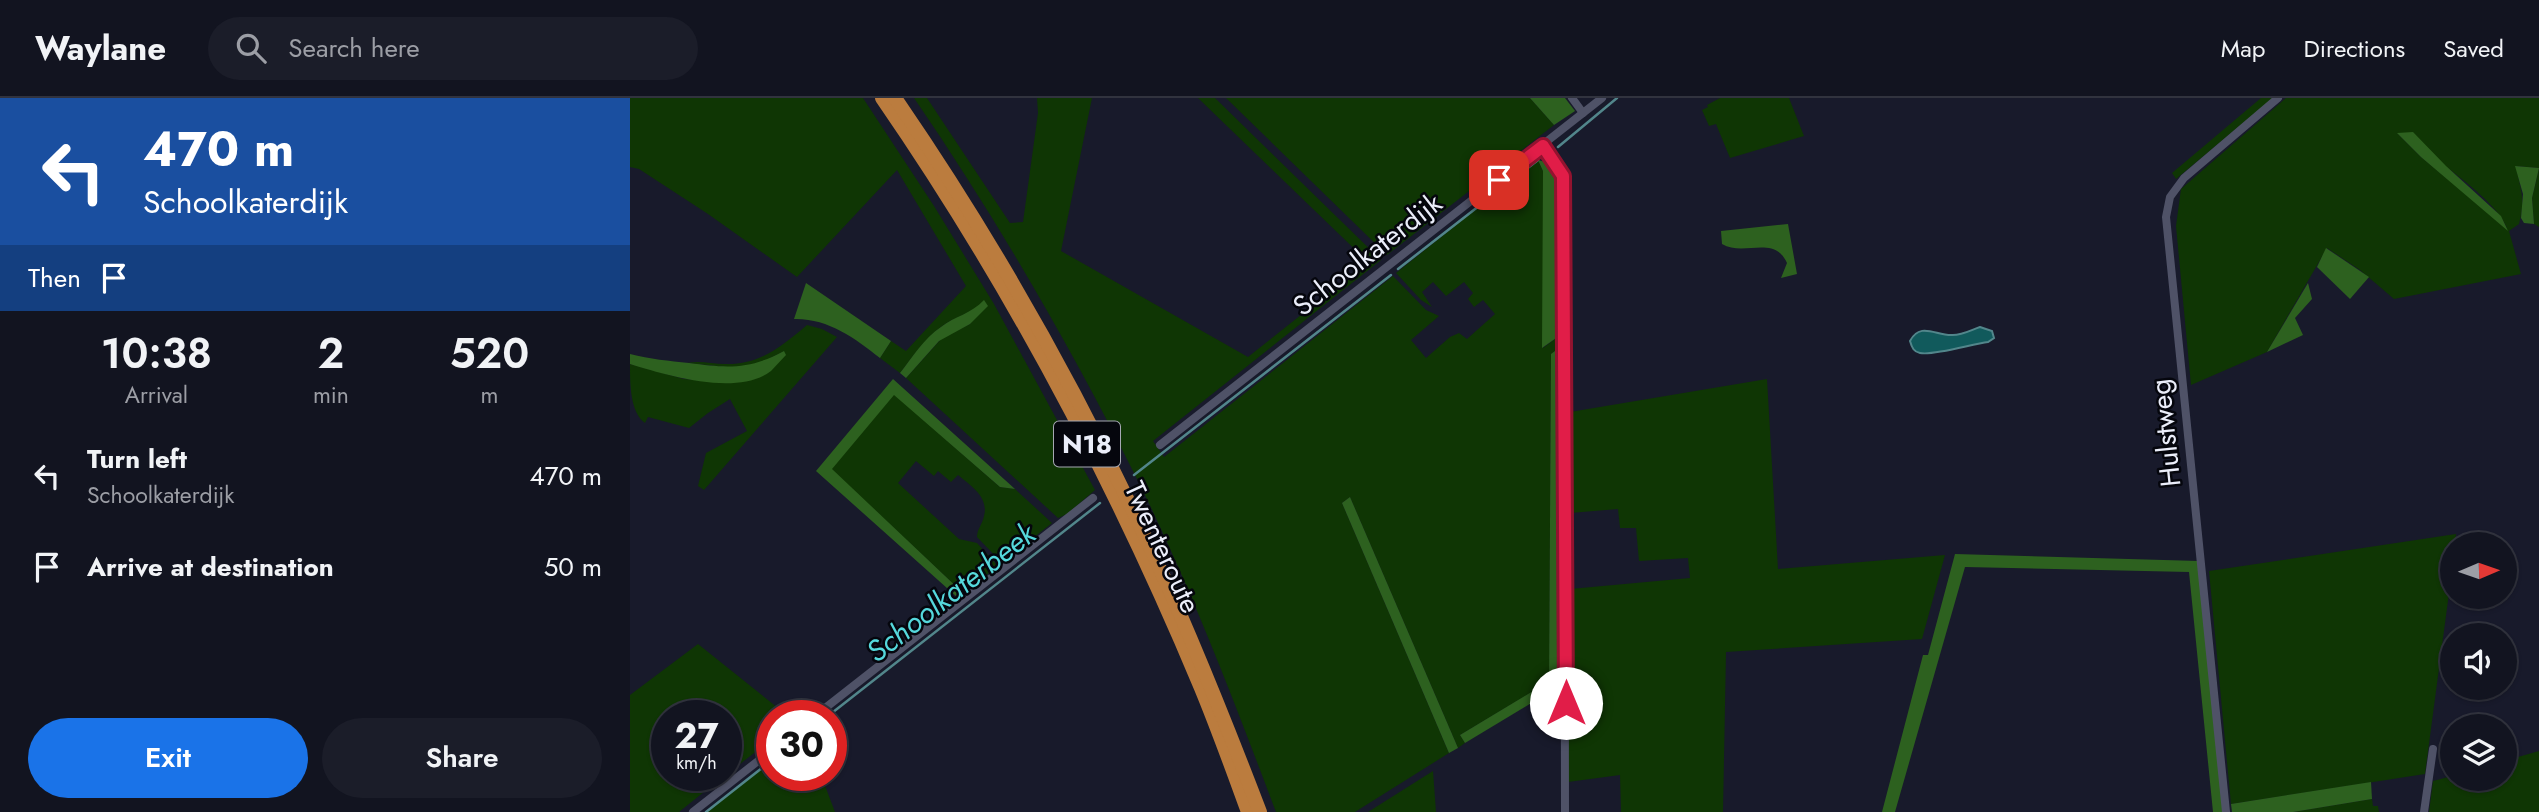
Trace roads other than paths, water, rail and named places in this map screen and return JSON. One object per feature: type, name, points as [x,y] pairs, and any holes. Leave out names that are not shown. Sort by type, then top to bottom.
[{"type":"highway","name":"Twenteroute","points":[[882,98],[967,228],[1026,328],[1091,450],[1135,540],[1201,688],[1248,812]]},
{"type":"highway","name":"Twenteroute","points":[[895,98],[1019,294],[1092,427],[1145,534],[1261,812]]},
{"type":"street","points":[[1572,98],[1583,113]]},
{"type":"street","name":"Schoolkaterdijk","points":[[1160,445],[1602,98]]},
{"type":"street","name":"Hulstweg","points":[[2226,812],[2166,217],[2167,204],[2184,178],[2278,98]]},
{"type":"street","points":[[1543,146],[1558,165],[1563,176],[1564,189],[1566,812]]},
{"type":"street","points":[[835,700],[1093,498]]},
{"type":"street","points":[[2424,812],[2433,749]]},
{"type":"street","points":[[693,812],[756,763]]},
{"type":"waterway","name":"Schoolkaterbeek","points":[[1558,147],[1617,98]]},
{"type":"waterway","name":"Schoolkaterbeek","points":[[1398,269],[1538,160]]},
{"type":"waterway","name":"Schoolkaterbeek","points":[[1134,475],[1391,275]]},
{"type":"waterway","name":"Schoolkaterbeek","points":[[847,701],[1100,503]]},
{"type":"waterway","name":"Schoolkaterbeek","points":[[706,812],[756,773]]}]
